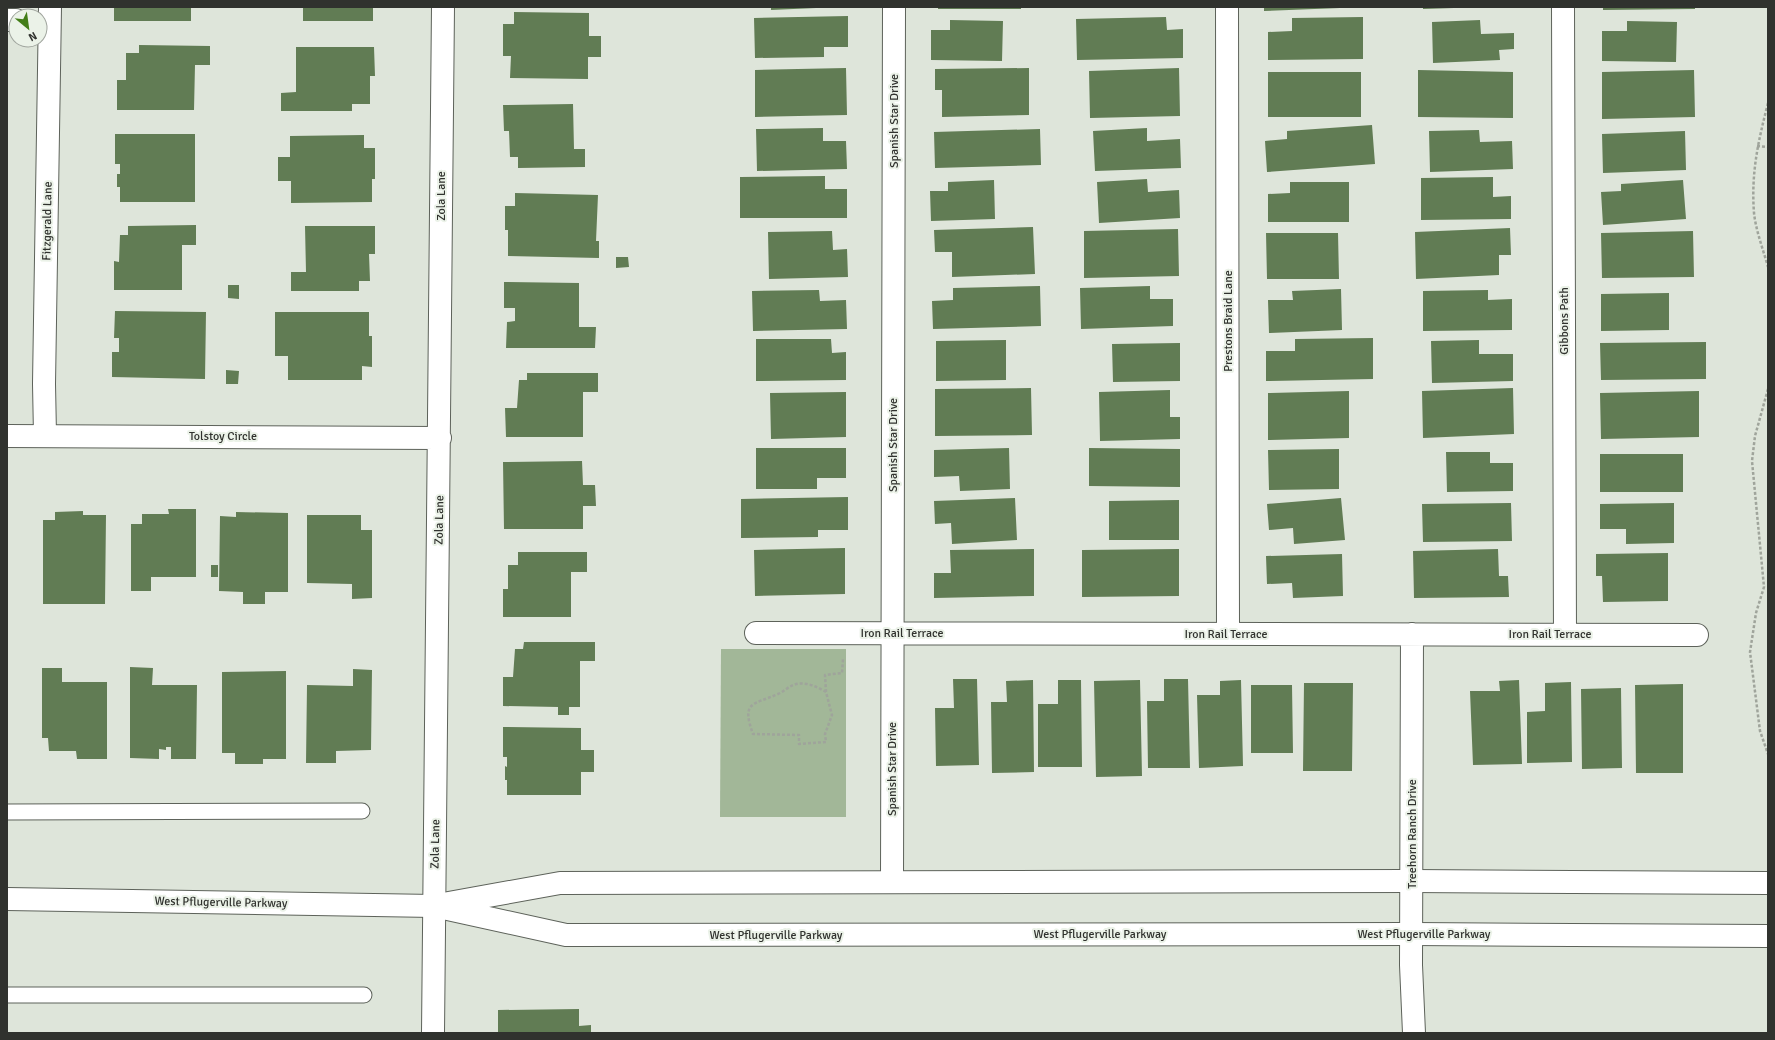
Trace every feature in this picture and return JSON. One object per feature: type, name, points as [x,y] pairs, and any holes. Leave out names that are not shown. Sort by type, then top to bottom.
[{"type":"street","name":"Zola Lane","points":[[433,1033],[440,438],[443,7]]},
{"type":"street","name":"Spanish Star Drive","points":[[892,882],[894,7]]},
{"type":"street","name":"Prestons Braid Lane","points":[[1227,7],[1228,634]]},
{"type":"street","name":"Gibbons Path","points":[[1563,7],[1566,634]]},
{"type":"street","name":"Fitzgerald Lane","points":[[45,435],[44,376],[47,48]]},
{"type":"street","name":"Tolstoy Circle","points":[[7,436],[440,438]]},
{"type":"street","name":"Iron Rail Terrace","points":[[756,633],[1696,635]]},
{"type":"street","name":"Treehorn Ranch Drive","points":[[1412,634],[1412,934],[1414,1033]]},
{"type":"street","name":"West Pflugerville Parkway","points":[[7,899],[434,906],[560,883],[1412,881],[1768,882]]},
{"type":"street","name":"West Pflugerville Parkway","points":[[434,906],[566,935],[1412,934],[1768,936]]},
{"type":"lane","points":[[7,812],[362,811]]},
{"type":"lane","points":[[7,995],[364,995]]},
{"type":"path","points":[[1768,104],[1756,146],[1753,177],[1754,214],[1768,267]]},
{"type":"path","points":[[1756,146],[1768,147]]},
{"type":"path","points":[[1768,389],[1755,436],[1752,461],[1764,587],[1756,613],[1750,652],[1760,730],[1768,754]]},
{"type":"path","points":[[826,692],[808,684],[798,683],[778,694],[761,700],[751,706],[747,715],[753,734],[799,735],[799,744],[826,742],[825,734],[832,715],[826,692],[825,675],[842,674],[843,652]]},
{"type":"green space","points":[[721,649],[846,649],[846,817],[720,817]]},
{"type":"building","points":[[114,7],[191,7],[191,21],[114,21]]},
{"type":"building","points":[[303,7],[373,7],[373,21],[303,21]]},
{"type":"building","points":[[771,7],[816,7],[816,8],[771,10]]},
{"type":"building","points":[[938,7],[1021,7],[1021,9],[938,9]]},
{"type":"building","points":[[1264,7],[1340,7],[1340,8],[1264,11]]},
{"type":"building","points":[[1423,7],[1454,7],[1454,8],[1423,9]]},
{"type":"building","points":[[1603,7],[1695,7],[1695,9],[1603,10]]},
{"type":"building","points":[[514,12],[589,13],[589,36],[601,36],[601,57],[588,57],[588,79],[510,78],[511,56],[503,56],[503,24],[514,24]]},
{"type":"building","points":[[848,16],[848,47],[824,47],[824,57],[755,58],[754,18]]},
{"type":"building","points":[[1166,17],[1167,30],[1183,29],[1183,58],[1077,60],[1076,19]]},
{"type":"building","points":[[1363,17],[1363,59],[1268,60],[1268,32],[1292,31],[1292,18]]},
{"type":"building","points":[[950,20],[1003,21],[1002,61],[931,60],[931,30],[950,30]]},
{"type":"building","points":[[1480,20],[1481,34],[1514,33],[1514,49],[1499,50],[1500,60],[1433,63],[1432,22]]},
{"type":"building","points":[[1627,21],[1677,22],[1676,62],[1602,61],[1602,31],[1627,31]]},
{"type":"building","points":[[139,45],[210,46],[210,65],[195,65],[194,110],[117,110],[117,80],[126,80],[126,53],[139,53]]},
{"type":"building","points":[[296,47],[374,47],[375,76],[370,76],[370,104],[352,104],[352,111],[281,111],[281,93],[296,92]]},
{"type":"building","points":[[846,68],[847,115],[755,117],[755,70]]},
{"type":"building","points":[[1029,68],[1029,115],[942,117],[942,90],[935,90],[935,69]]},
{"type":"building","points":[[1179,68],[1180,116],[1090,118],[1089,71]]},
{"type":"building","points":[[1418,70],[1513,72],[1513,118],[1418,117]]},
{"type":"building","points":[[1694,70],[1695,117],[1602,119],[1602,72]]},
{"type":"building","points":[[1268,72],[1361,72],[1361,117],[1268,117]]},
{"type":"building","points":[[573,104],[574,149],[585,149],[585,167],[518,168],[518,157],[510,157],[509,131],[504,131],[503,105]]},
{"type":"building","points":[[1372,125],[1375,164],[1267,172],[1265,141],[1287,139],[1287,131]]},
{"type":"building","points":[[823,128],[823,141],[846,141],[847,169],[757,171],[756,129]]},
{"type":"building","points":[[1147,128],[1147,141],[1180,139],[1181,168],[1095,171],[1093,131]]},
{"type":"building","points":[[1040,129],[1041,165],[935,168],[934,132]]},
{"type":"building","points":[[1479,130],[1480,142],[1512,141],[1513,169],[1430,172],[1429,131]]},
{"type":"building","points":[[1685,131],[1686,170],[1603,173],[1602,134]]},
{"type":"building","points":[[115,134],[195,134],[195,202],[120,202],[120,187],[117,187],[117,174],[120,174],[120,164],[115,164]]},
{"type":"building","points":[[364,135],[364,148],[375,148],[375,179],[372,179],[372,202],[291,203],[291,181],[278,181],[278,157],[290,157],[290,136]]},
{"type":"building","points":[[825,176],[825,189],[847,189],[847,218],[740,218],[740,177]]},
{"type":"building","points":[[1493,177],[1493,197],[1511,196],[1511,219],[1421,220],[1421,178]]},
{"type":"building","points":[[1147,179],[1148,192],[1179,190],[1180,218],[1099,223],[1097,182]]},
{"type":"building","points":[[994,180],[995,219],[931,221],[930,191],[948,191],[948,182]]},
{"type":"building","points":[[1683,180],[1686,219],[1603,225],[1601,192],[1621,191],[1621,184]]},
{"type":"building","points":[[1290,182],[1349,182],[1349,222],[1268,222],[1268,194],[1290,193]]},
{"type":"building","points":[[515,193],[598,195],[596,241],[599,241],[599,258],[508,256],[508,230],[505,230],[505,206],[515,206]]},
{"type":"building","points":[[196,225],[196,245],[182,245],[182,290],[114,290],[114,261],[119,262],[120,235],[128,235],[128,226]]},
{"type":"building","points":[[305,226],[375,226],[375,254],[369,254],[370,281],[359,281],[359,291],[291,291],[291,272],[306,272]]},
{"type":"building","points":[[1033,227],[1035,274],[952,277],[952,252],[935,252],[934,230]]},
{"type":"building","points":[[1510,228],[1511,255],[1499,255],[1499,275],[1416,279],[1415,232]]},
{"type":"building","points":[[1178,229],[1179,276],[1084,278],[1084,231]]},
{"type":"building","points":[[832,231],[833,250],[847,249],[848,277],[769,279],[768,232]]},
{"type":"building","points":[[1693,231],[1694,277],[1602,278],[1601,233]]},
{"type":"building","points":[[1266,233],[1338,233],[1339,279],[1267,279]]},
{"type":"building","points":[[616,257],[628,257],[629,267],[616,268]]},
{"type":"building","points":[[504,282],[579,283],[579,327],[596,327],[595,348],[506,348],[507,322],[515,321],[515,308],[504,308]]},
{"type":"building","points":[[228,285],[239,285],[239,299],[228,298]]},
{"type":"building","points":[[1040,286],[1041,326],[933,329],[932,301],[953,300],[953,288]]},
{"type":"building","points":[[1150,286],[1150,299],[1173,299],[1173,326],[1081,329],[1080,288]]},
{"type":"building","points":[[1341,289],[1342,330],[1269,333],[1268,300],[1293,300],[1292,291]]},
{"type":"building","points":[[819,290],[820,301],[846,300],[847,329],[753,331],[752,291]]},
{"type":"building","points":[[1488,290],[1488,300],[1512,299],[1512,330],[1423,331],[1423,291]]},
{"type":"building","points":[[1669,293],[1669,330],[1601,331],[1601,294]]},
{"type":"building","points":[[115,311],[206,312],[205,379],[112,377],[112,352],[119,352],[119,338],[114,338]]},
{"type":"building","points":[[275,312],[369,312],[369,336],[372,336],[372,367],[362,366],[362,380],[288,380],[288,356],[275,356]]},
{"type":"building","points":[[1373,338],[1373,379],[1266,381],[1266,351],[1295,351],[1295,339]]},
{"type":"building","points":[[756,339],[831,339],[832,353],[846,352],[846,380],[756,381]]},
{"type":"building","points":[[1006,340],[1006,380],[936,381],[936,341]]},
{"type":"building","points":[[1479,340],[1479,354],[1513,354],[1513,381],[1432,383],[1431,341]]},
{"type":"building","points":[[1706,342],[1706,379],[1601,380],[1600,343]]},
{"type":"building","points":[[1180,343],[1180,381],[1113,382],[1112,344]]},
{"type":"building","points":[[226,370],[239,371],[238,384],[226,384]]},
{"type":"building","points":[[527,373],[598,373],[598,392],[583,392],[583,437],[506,437],[505,408],[517,408],[519,380],[527,380]]},
{"type":"building","points":[[1031,388],[1032,435],[935,436],[935,389]]},
{"type":"building","points":[[1513,388],[1514,434],[1423,438],[1422,391]]},
{"type":"building","points":[[1170,390],[1170,417],[1180,417],[1180,439],[1100,441],[1099,392]]},
{"type":"building","points":[[1349,391],[1349,438],[1268,440],[1268,393]]},
{"type":"building","points":[[1699,391],[1699,437],[1601,439],[1600,393]]},
{"type":"building","points":[[846,392],[846,437],[771,439],[770,393]]},
{"type":"building","points":[[756,448],[846,448],[846,478],[817,478],[817,489],[756,489]]},
{"type":"building","points":[[1009,448],[1010,489],[960,491],[959,476],[934,477],[934,450]]},
{"type":"building","points":[[1089,448],[1180,449],[1180,487],[1089,486]]},
{"type":"building","points":[[1339,449],[1339,489],[1269,490],[1268,450]]},
{"type":"building","points":[[1446,452],[1490,452],[1490,463],[1513,463],[1513,491],[1447,492]]},
{"type":"building","points":[[1600,454],[1683,454],[1683,492],[1600,492]]},
{"type":"building","points":[[582,461],[583,485],[595,485],[596,506],[583,506],[583,529],[504,529],[503,462]]},
{"type":"building","points":[[848,497],[848,530],[818,530],[818,537],[741,538],[741,499]]},
{"type":"building","points":[[1015,498],[1017,540],[952,544],[951,523],[935,524],[934,501]]},
{"type":"building","points":[[1341,498],[1345,540],[1294,544],[1293,528],[1269,530],[1267,504]]},
{"type":"building","points":[[1179,500],[1179,540],[1109,540],[1109,501]]},
{"type":"building","points":[[1511,503],[1512,541],[1423,542],[1422,504]]},
{"type":"building","points":[[1674,503],[1674,543],[1626,544],[1626,529],[1600,529],[1600,504]]},
{"type":"building","points":[[168,509],[196,509],[196,577],[151,577],[151,591],[131,591],[131,524],[142,524],[142,514],[169,514]]},
{"type":"building","points":[[83,511],[83,515],[106,515],[105,604],[43,604],[43,520],[55,520],[55,512]]},
{"type":"building","points":[[236,512],[288,513],[288,592],[265,592],[265,604],[243,604],[243,592],[219,591],[220,516],[236,517]]},
{"type":"building","points":[[307,515],[361,515],[361,530],[372,530],[372,598],[352,599],[352,584],[307,583]]},
{"type":"building","points":[[845,548],[845,594],[755,596],[754,550]]},
{"type":"building","points":[[1034,549],[1034,596],[934,598],[934,573],[951,573],[950,550]]},
{"type":"building","points":[[1179,549],[1179,596],[1082,597],[1082,550]]},
{"type":"building","points":[[1498,549],[1499,576],[1508,576],[1509,597],[1414,598],[1413,551]]},
{"type":"building","points":[[518,552],[587,552],[587,572],[571,572],[571,617],[503,617],[503,589],[508,589],[508,565],[518,565]]},
{"type":"building","points":[[1668,553],[1668,601],[1603,602],[1602,576],[1596,576],[1596,554]]},
{"type":"building","points":[[1342,554],[1343,596],[1293,598],[1292,583],[1267,584],[1266,556]]},
{"type":"building","points":[[211,565],[218,565],[218,577],[211,577]]},
{"type":"building","points":[[524,642],[595,642],[595,661],[580,661],[580,707],[569,707],[569,715],[558,715],[558,707],[503,706],[503,677],[513,677],[515,649],[523,649]]},
{"type":"building","points":[[130,667],[153,668],[152,685],[197,685],[196,759],[171,759],[171,747],[166,747],[166,750],[159,749],[159,759],[130,758]]},
{"type":"building","points":[[42,668],[62,668],[62,682],[107,682],[107,759],[77,759],[76,751],[49,751],[48,738],[42,738]]},
{"type":"building","points":[[353,669],[372,670],[371,750],[336,751],[336,763],[306,763],[307,685],[353,686]]},
{"type":"building","points":[[286,671],[286,759],[263,759],[263,764],[235,764],[235,753],[222,753],[222,672]]},
{"type":"building","points":[[953,679],[977,679],[979,765],[936,766],[935,708],[954,708]]},
{"type":"building","points":[[1164,679],[1188,679],[1190,768],[1148,768],[1147,701],[1164,701]]},
{"type":"building","points":[[1033,680],[1034,772],[992,773],[991,702],[1007,702],[1006,681]]},
{"type":"building","points":[[1058,680],[1081,680],[1082,767],[1038,767],[1038,704],[1058,704]]},
{"type":"building","points":[[1140,680],[1142,776],[1096,777],[1094,681]]},
{"type":"building","points":[[1241,680],[1243,766],[1199,768],[1197,695],[1220,695],[1220,681]]},
{"type":"building","points":[[1519,680],[1522,764],[1473,765],[1470,691],[1500,691],[1499,681]]},
{"type":"building","points":[[1571,682],[1572,762],[1527,763],[1527,712],[1545,711],[1545,683]]},
{"type":"building","points":[[1304,683],[1353,683],[1352,771],[1303,771]]},
{"type":"building","points":[[1683,684],[1683,773],[1636,773],[1635,685]]},
{"type":"building","points":[[1251,685],[1292,685],[1293,753],[1251,753]]},
{"type":"building","points":[[1621,688],[1622,768],[1582,769],[1581,689]]},
{"type":"building","points":[[503,727],[581,728],[581,750],[594,750],[594,772],[581,772],[581,795],[507,795],[505,766],[507,767],[507,757],[503,757]]},
{"type":"building","points":[[579,1009],[579,1026],[591,1025],[591,1033],[498,1033],[498,1010]]}]
